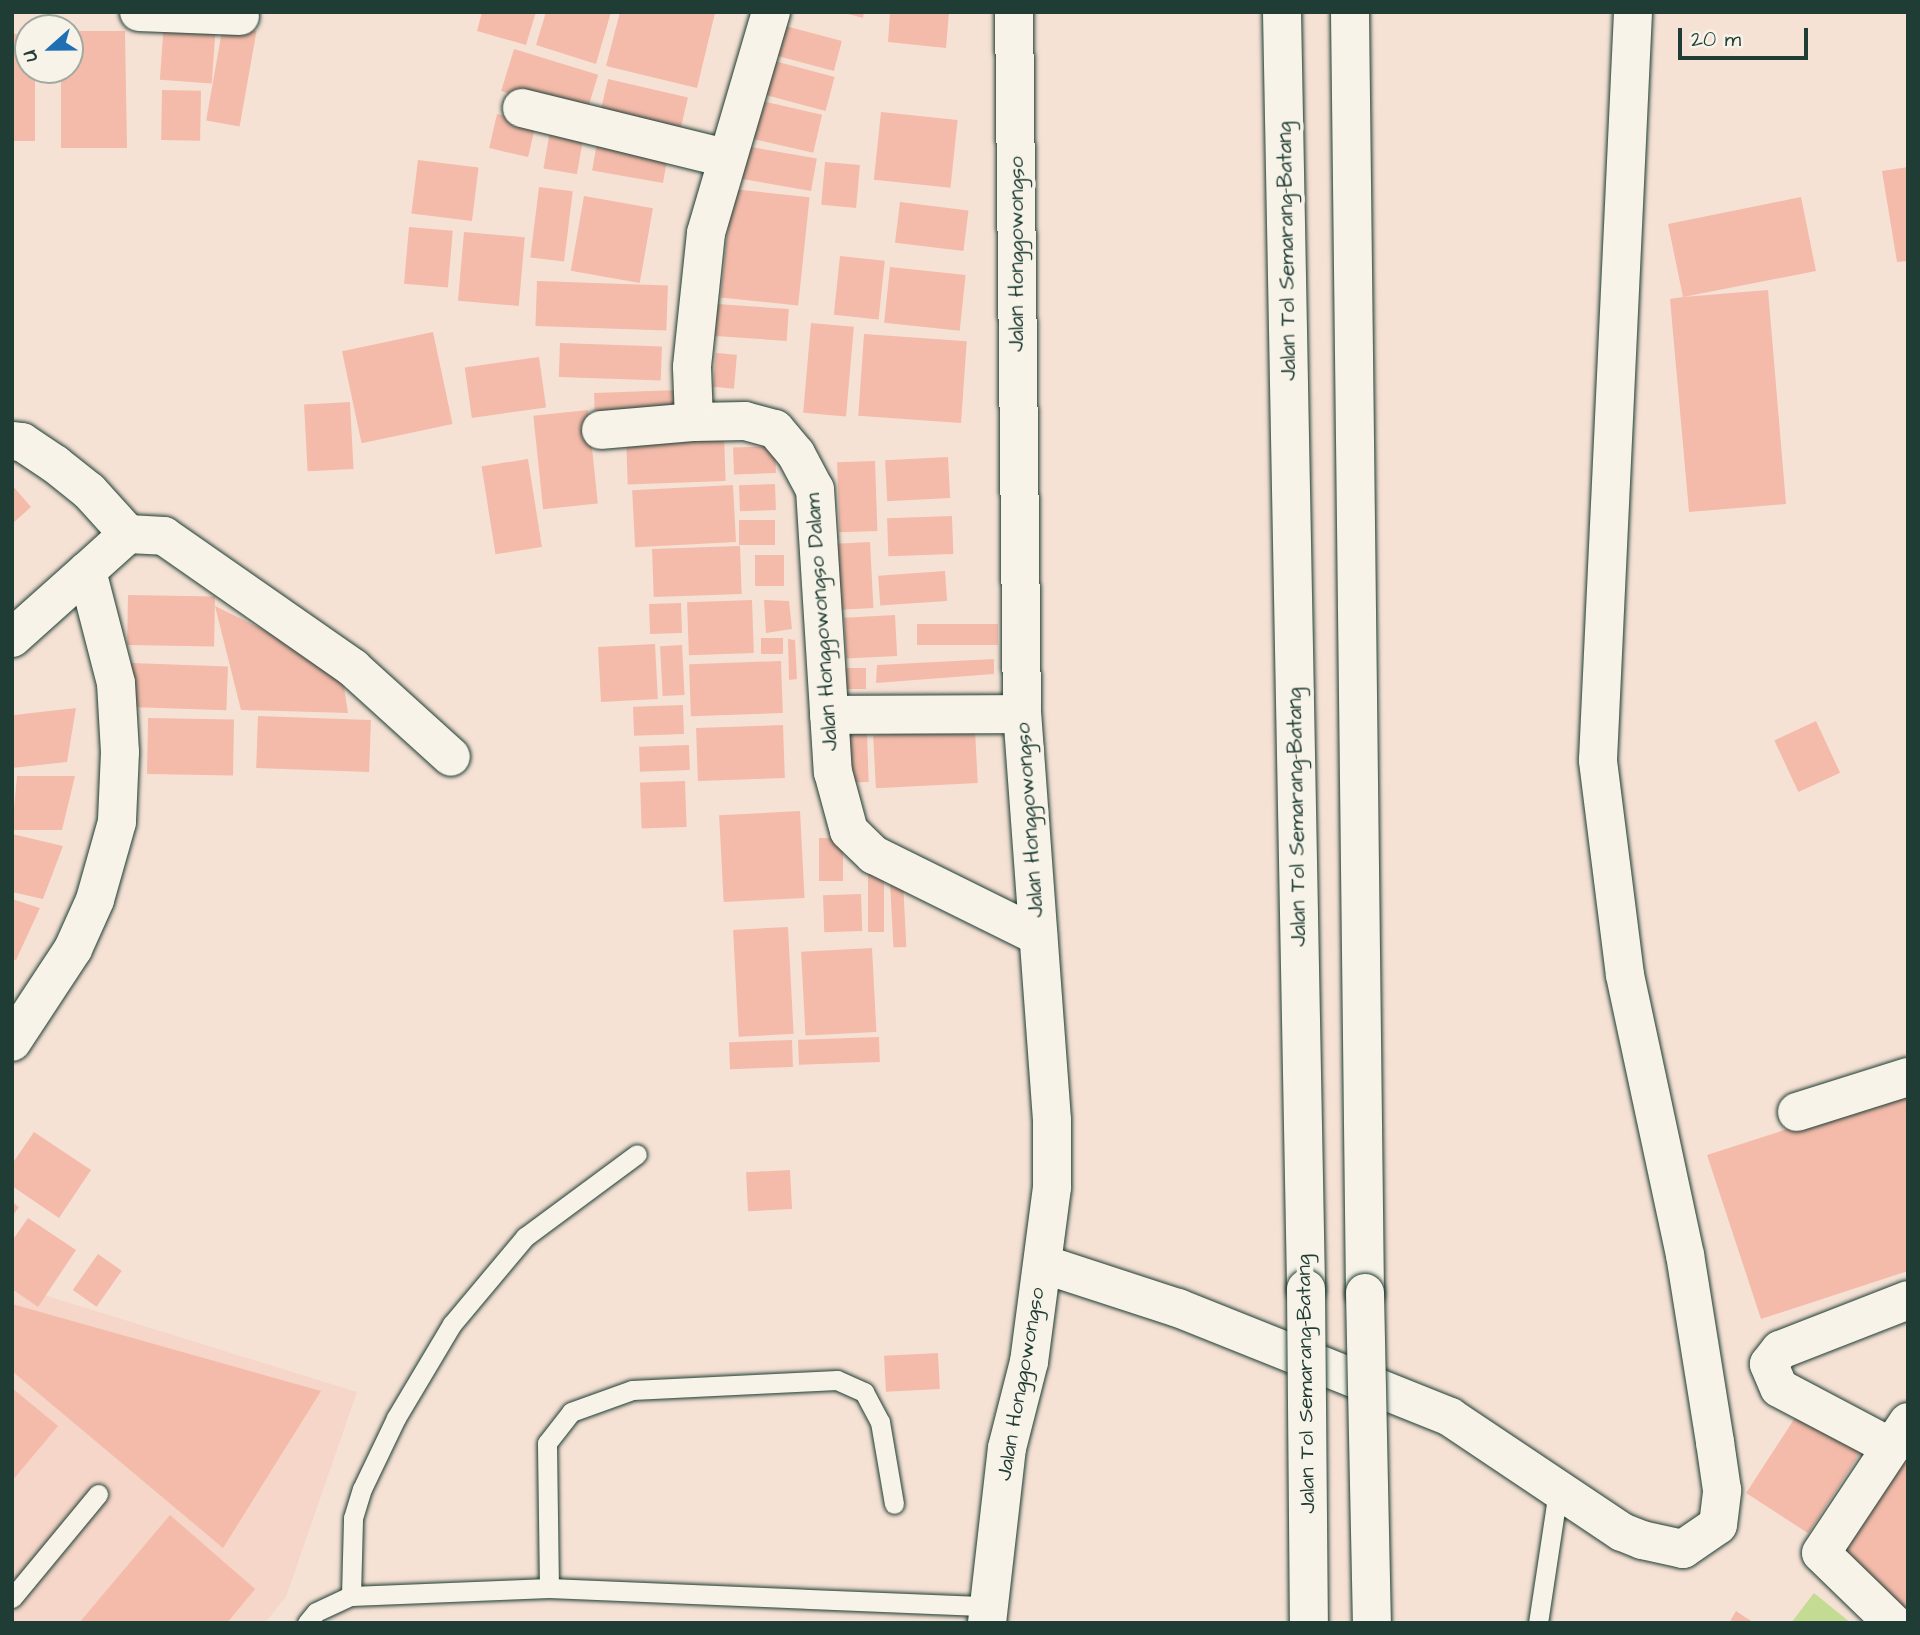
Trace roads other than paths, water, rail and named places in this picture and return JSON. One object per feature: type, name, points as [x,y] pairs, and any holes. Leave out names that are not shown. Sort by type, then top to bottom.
[{"type":"main road","points":[[139,12],[240,16]]},
{"type":"main road","points":[[694,422],[692,367],[706,233],[771,12]]},
{"type":"main road","name":"Jalan Honggowongso","points":[[987,1614],[1007,1448],[1029,1362],[1052,1187],[1052,1120],[1022,714],[1014,12]]},
{"type":"main road","name":"Jalan Tol Semarang–Batang","points":[[1282,12],[1306,1289],[1309,1623]]},
{"type":"main road","points":[[1350,12],[1365,1293],[1372,1623]]},
{"type":"main road","points":[[1043,1264],[1178,1308],[1450,1417],[1622,1532],[1661,1546],[1683,1549],[1718,1525],[1722,1490],[1715,1442],[1685,1255],[1625,975],[1598,760],[1633,12]]},
{"type":"main road","points":[[522,108],[726,158]]},
{"type":"main road","name":"Jalan Honggowongso Dalam","points":[[601,430],[694,422],[745,421],[775,429],[796,454],[815,489],[833,772],[849,831],[874,855],[1038,936]]},
{"type":"main road","points":[[12,441],[22,442],[55,464],[89,492],[128,534],[164,536],[352,668],[451,757]]},
{"type":"main road","points":[[12,638],[128,534]]},
{"type":"main road","points":[[12,1042],[74,948],[99,888],[117,822],[116,683],[88,571]]},
{"type":"main road","points":[[829,715],[1022,714]]},
{"type":"main road","points":[[1797,1112],[1908,1077]]},
{"type":"main road","points":[[1893,1623],[1821,1553],[1898,1434],[1779,1388],[1769,1364],[1780,1350],[1908,1300]]},
{"type":"lane","points":[[351,1595],[353,1518],[362,1489],[396,1418],[453,1324],[526,1237],[637,1154]]},
{"type":"lane","points":[[549,1587],[547,1443],[571,1412],[632,1390],[836,1380],[864,1392],[880,1422],[894,1504]]},
{"type":"lane","points":[[1538,1623],[1558,1490]]},
{"type":"lane","points":[[12,1598],[98,1494]]},
{"type":"lane","points":[[307,1623],[333,1602],[351,1595],[549,1587],[987,1614]]}]
